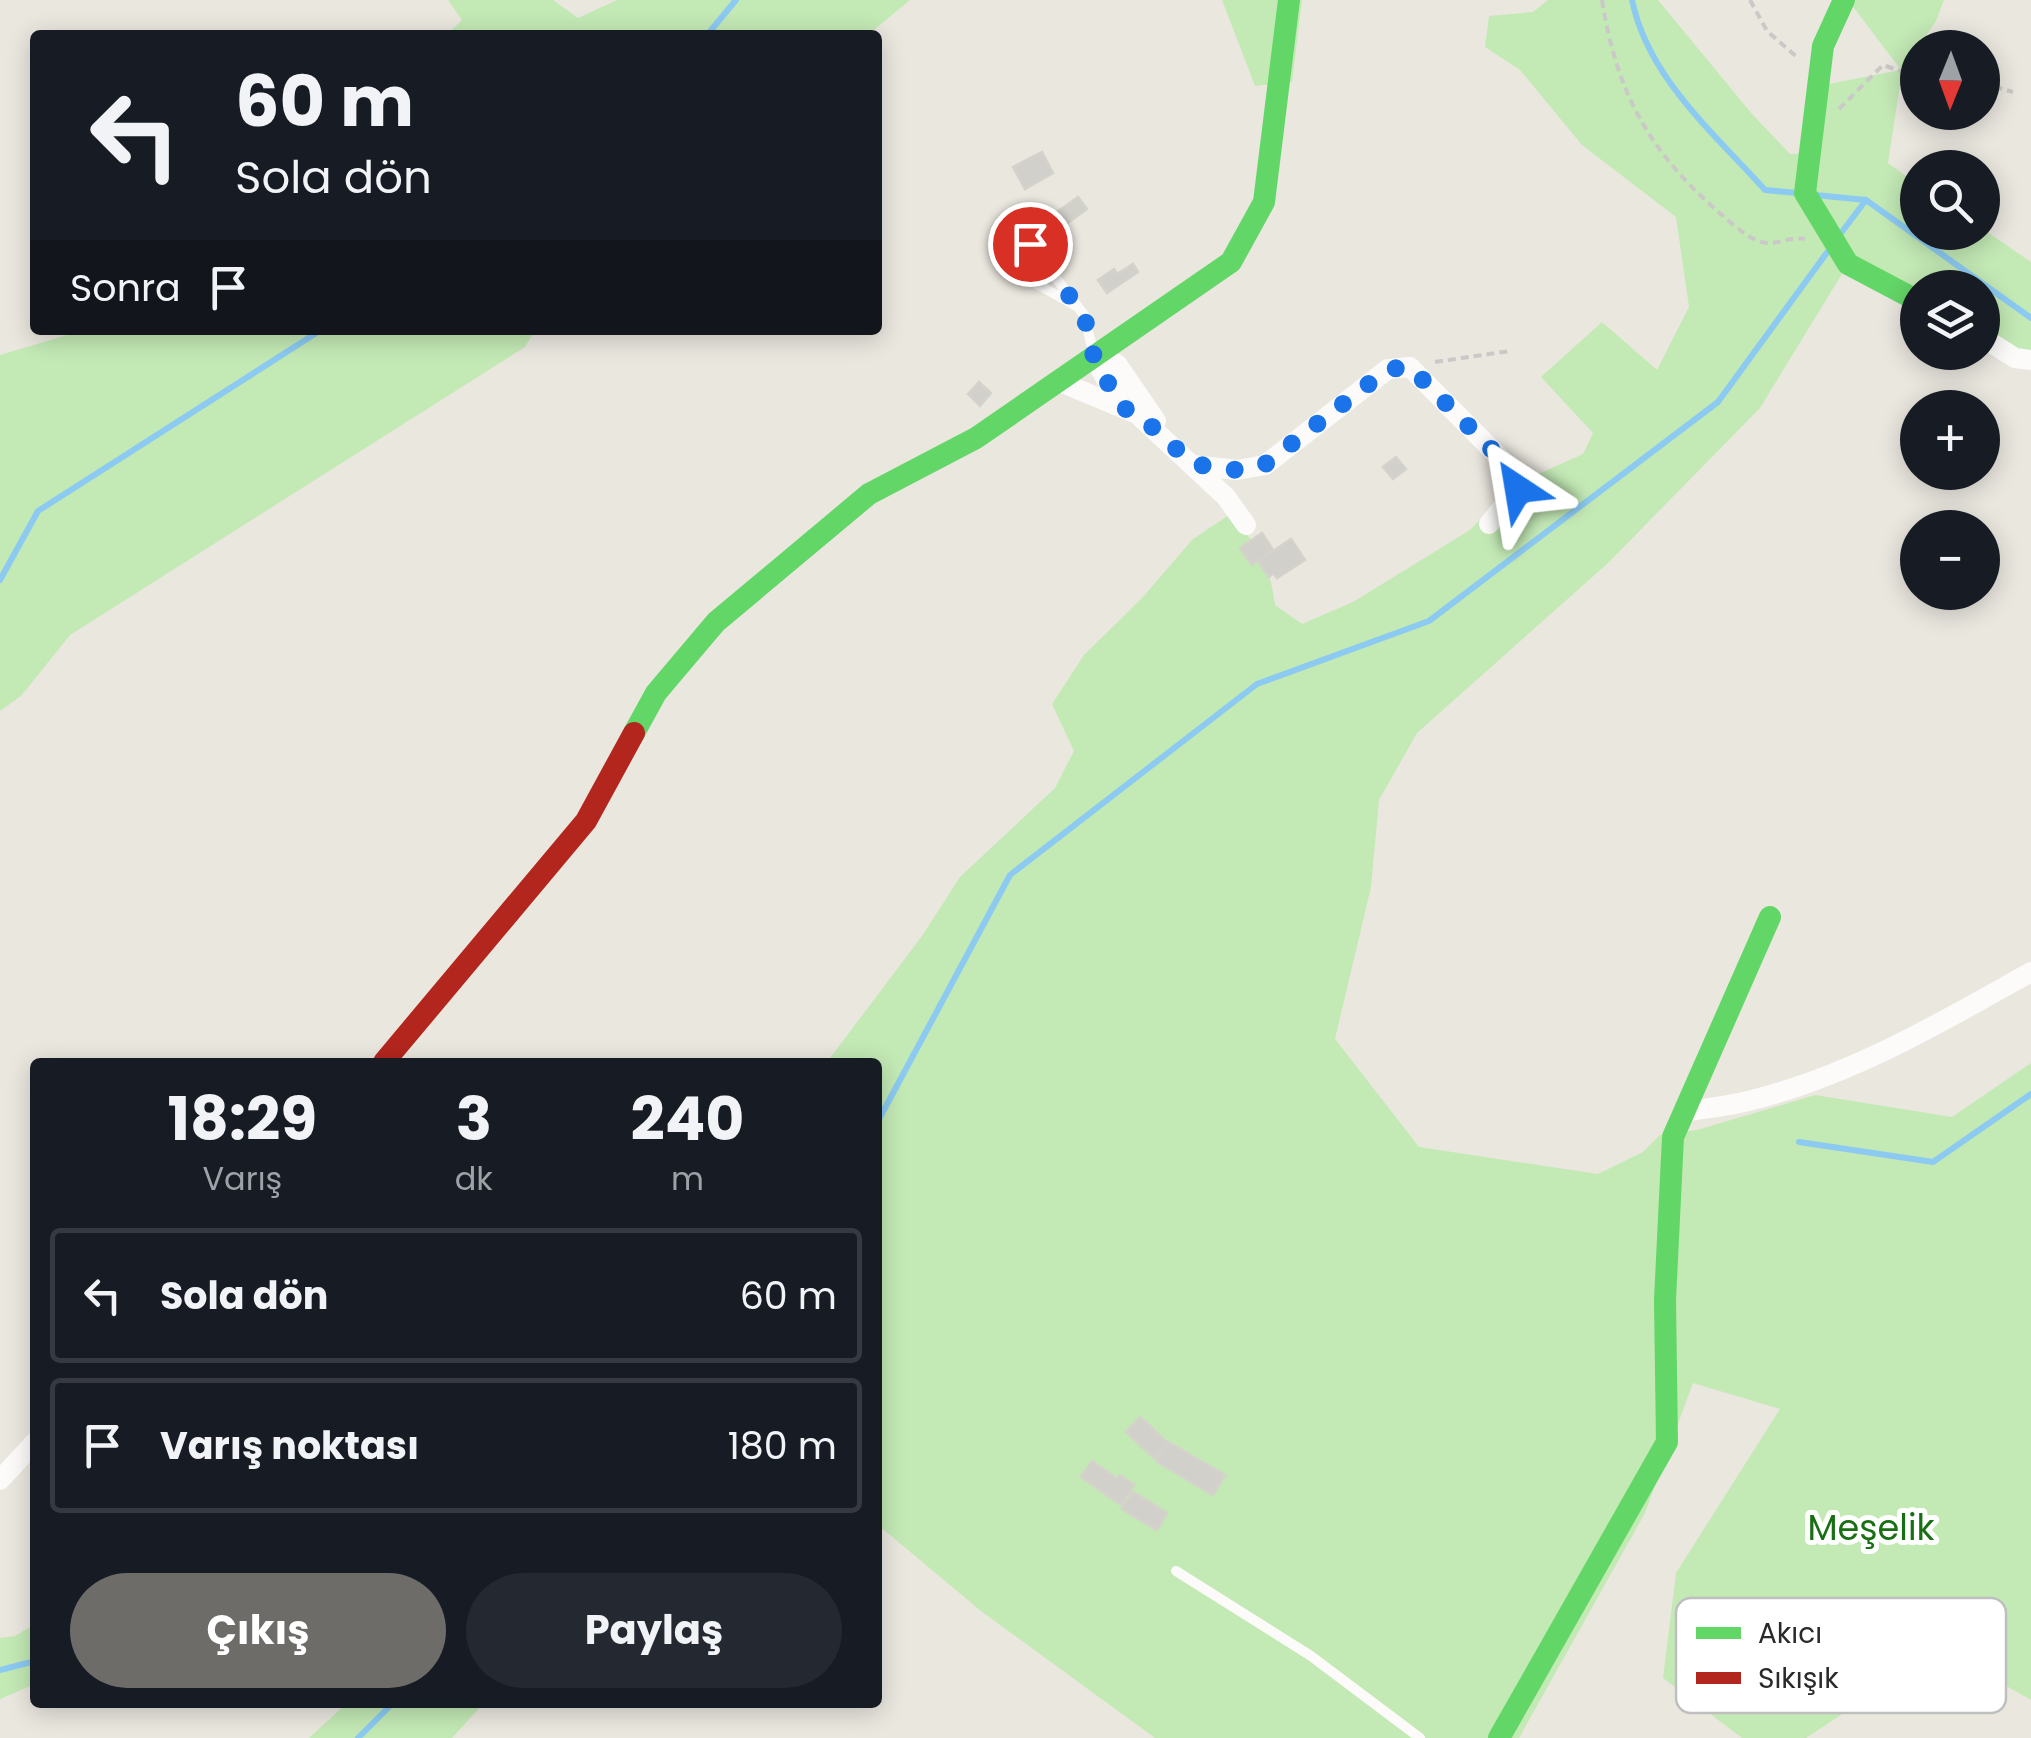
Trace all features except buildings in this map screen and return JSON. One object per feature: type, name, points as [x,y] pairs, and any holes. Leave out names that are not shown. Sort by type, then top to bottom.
[{"type":"street","points":[[387,1058],[586,822],[656,693],[716,622],[868,494],[976,438],[1231,262],[1264,202],[1289,0]]},
{"type":"street","points":[[1844,0],[1823,46],[1804,194],[1848,264],[1900,291]]},
{"type":"street","points":[[2000,348],[2015,358],[2031,360]]},
{"type":"street","points":[[1094,357],[1121,407]]},
{"type":"street","points":[[1094,357],[1118,364],[1168,439]]},
{"type":"street","points":[[1193,464],[1237,470],[1264,465],[1388,369],[1410,367],[1515,473],[1518,489],[1489,524]]},
{"type":"street","points":[[1058,381],[1138,414],[1226,497],[1246,525]]},
{"type":"street","points":[[1500,1738],[1667,1442],[1665,1300],[1672,1137],[1770,917]]},
{"type":"street","points":[[1684,1112],[1751,1101],[1832,1074],[1910,1039],[2031,972]]},
{"type":"street","points":[[0,1480],[30,1447]]},
{"type":"lane","points":[[1078,306],[1026,278],[1013,258],[1030,244],[1078,306],[1084,315],[1094,357]]},
{"type":"lane","points":[[1176,1571],[1311,1656],[1420,1738]]},
{"type":"path","points":[[1602,0],[1610,55],[1634,110],[1664,155],[1700,196],[1740,230],[1767,243],[1793,237],[1837,246]]},
{"type":"path","points":[[1750,0],[1767,32],[1803,62],[1818,86]]},
{"type":"path","points":[[1836,114],[1883,64],[1900,70]]},
{"type":"path","points":[[2000,88],[2013,92]]},
{"type":"path","points":[[1410,367],[1510,351]]},
{"type":"green space","points":[[448,0],[553,0],[578,18],[617,0],[910,0],[874,30],[451,30],[462,20]]},
{"type":"green space","points":[[1222,0],[1302,0],[1292,82],[1255,86]]},
{"type":"green space","name":"Meşelik","points":[[1548,0],[1658,0],[1790,154],[1809,153],[1818,86],[1900,70],[1888,163],[1900,172],[1900,250],[2000,250],[2000,241],[2031,262],[2031,360],[2000,347],[2000,270],[1900,270],[1900,282],[1848,264],[1760,408],[1608,563],[1417,733],[1379,800],[1371,887],[1335,1039],[1419,1147],[1598,1174],[1643,1152],[1660,1135],[1697,1130],[1815,1095],[1952,1117],[2031,1063],[2031,1700],[2006,1686],[2006,1598],[1676,1598],[1676,1688],[1663,1678],[1676,1573],[1780,1409],[1693,1383],[1645,1513],[1519,1738],[1155,1738],[981,1611],[882,1528],[882,1058],[830,1058],[922,936],[960,877],[1055,788],[1074,751],[1052,704],[1084,655],[1142,598],[1193,539],[1229,515],[1261,555],[1275,605],[1302,624],[1353,602],[1470,530],[1514,485],[1583,454],[1593,433],[1541,377],[1602,322],[1657,370],[1689,307],[1676,217],[1582,145],[1520,70],[1485,47],[1489,16],[1533,12]]},
{"type":"green space","points":[[1848,0],[1944,0],[1930,30],[1900,30],[1900,69]]},
{"type":"green space","points":[[67,335],[532,335],[525,347],[70,635],[21,696],[0,711],[0,355]]},
{"type":"green space","points":[[30,1627],[30,1686],[0,1699],[0,1638],[15,1636]]},
{"type":"green space","points":[[341,1708],[479,1708],[452,1738],[309,1738]]},
{"type":"green space","points":[[1709,1713],[1844,1713],[1806,1738],[1742,1738]]},
{"type":"waterway","points":[[711,30],[736,0]]},
{"type":"waterway","points":[[1632,0],[1652,55],[1685,103],[1765,190],[1798,193]]},
{"type":"waterway","points":[[1815,195],[1866,200],[2031,318]]},
{"type":"waterway","points":[[1838,237],[1866,200]]},
{"type":"waterway","points":[[882,1114],[1010,875],[1257,684],[1429,621],[1718,402],[1831,247]]},
{"type":"waterway","points":[[0,580],[38,511],[313,335]]},
{"type":"waterway","points":[[1799,1142],[1933,1162],[2031,1094]]},
{"type":"waterway","points":[[0,1670],[30,1662]]},
{"type":"waterway","points":[[358,1738],[388,1708]]},
{"type":"traffic: fast","points":[[634,733],[656,693],[716,622],[869,494],[976,438],[1231,262],[1264,202],[1289,0]]},
{"type":"traffic: fast","points":[[1844,0],[1823,46],[1805,193],[1848,264],[1900,291]]},
{"type":"traffic: fast","points":[[1499,1738],[1667,1442],[1665,1300],[1673,1137],[1770,917]]},
{"type":"traffic: jam","points":[[387,1058],[586,821],[634,733]]},
{"type":"route","points":[[1030,244],[1084,315],[1094,357],[1121,407],[1138,414],[1193,464],[1237,470],[1264,465],[1388,369],[1410,367],[1515,473],[1518,489]]}]
